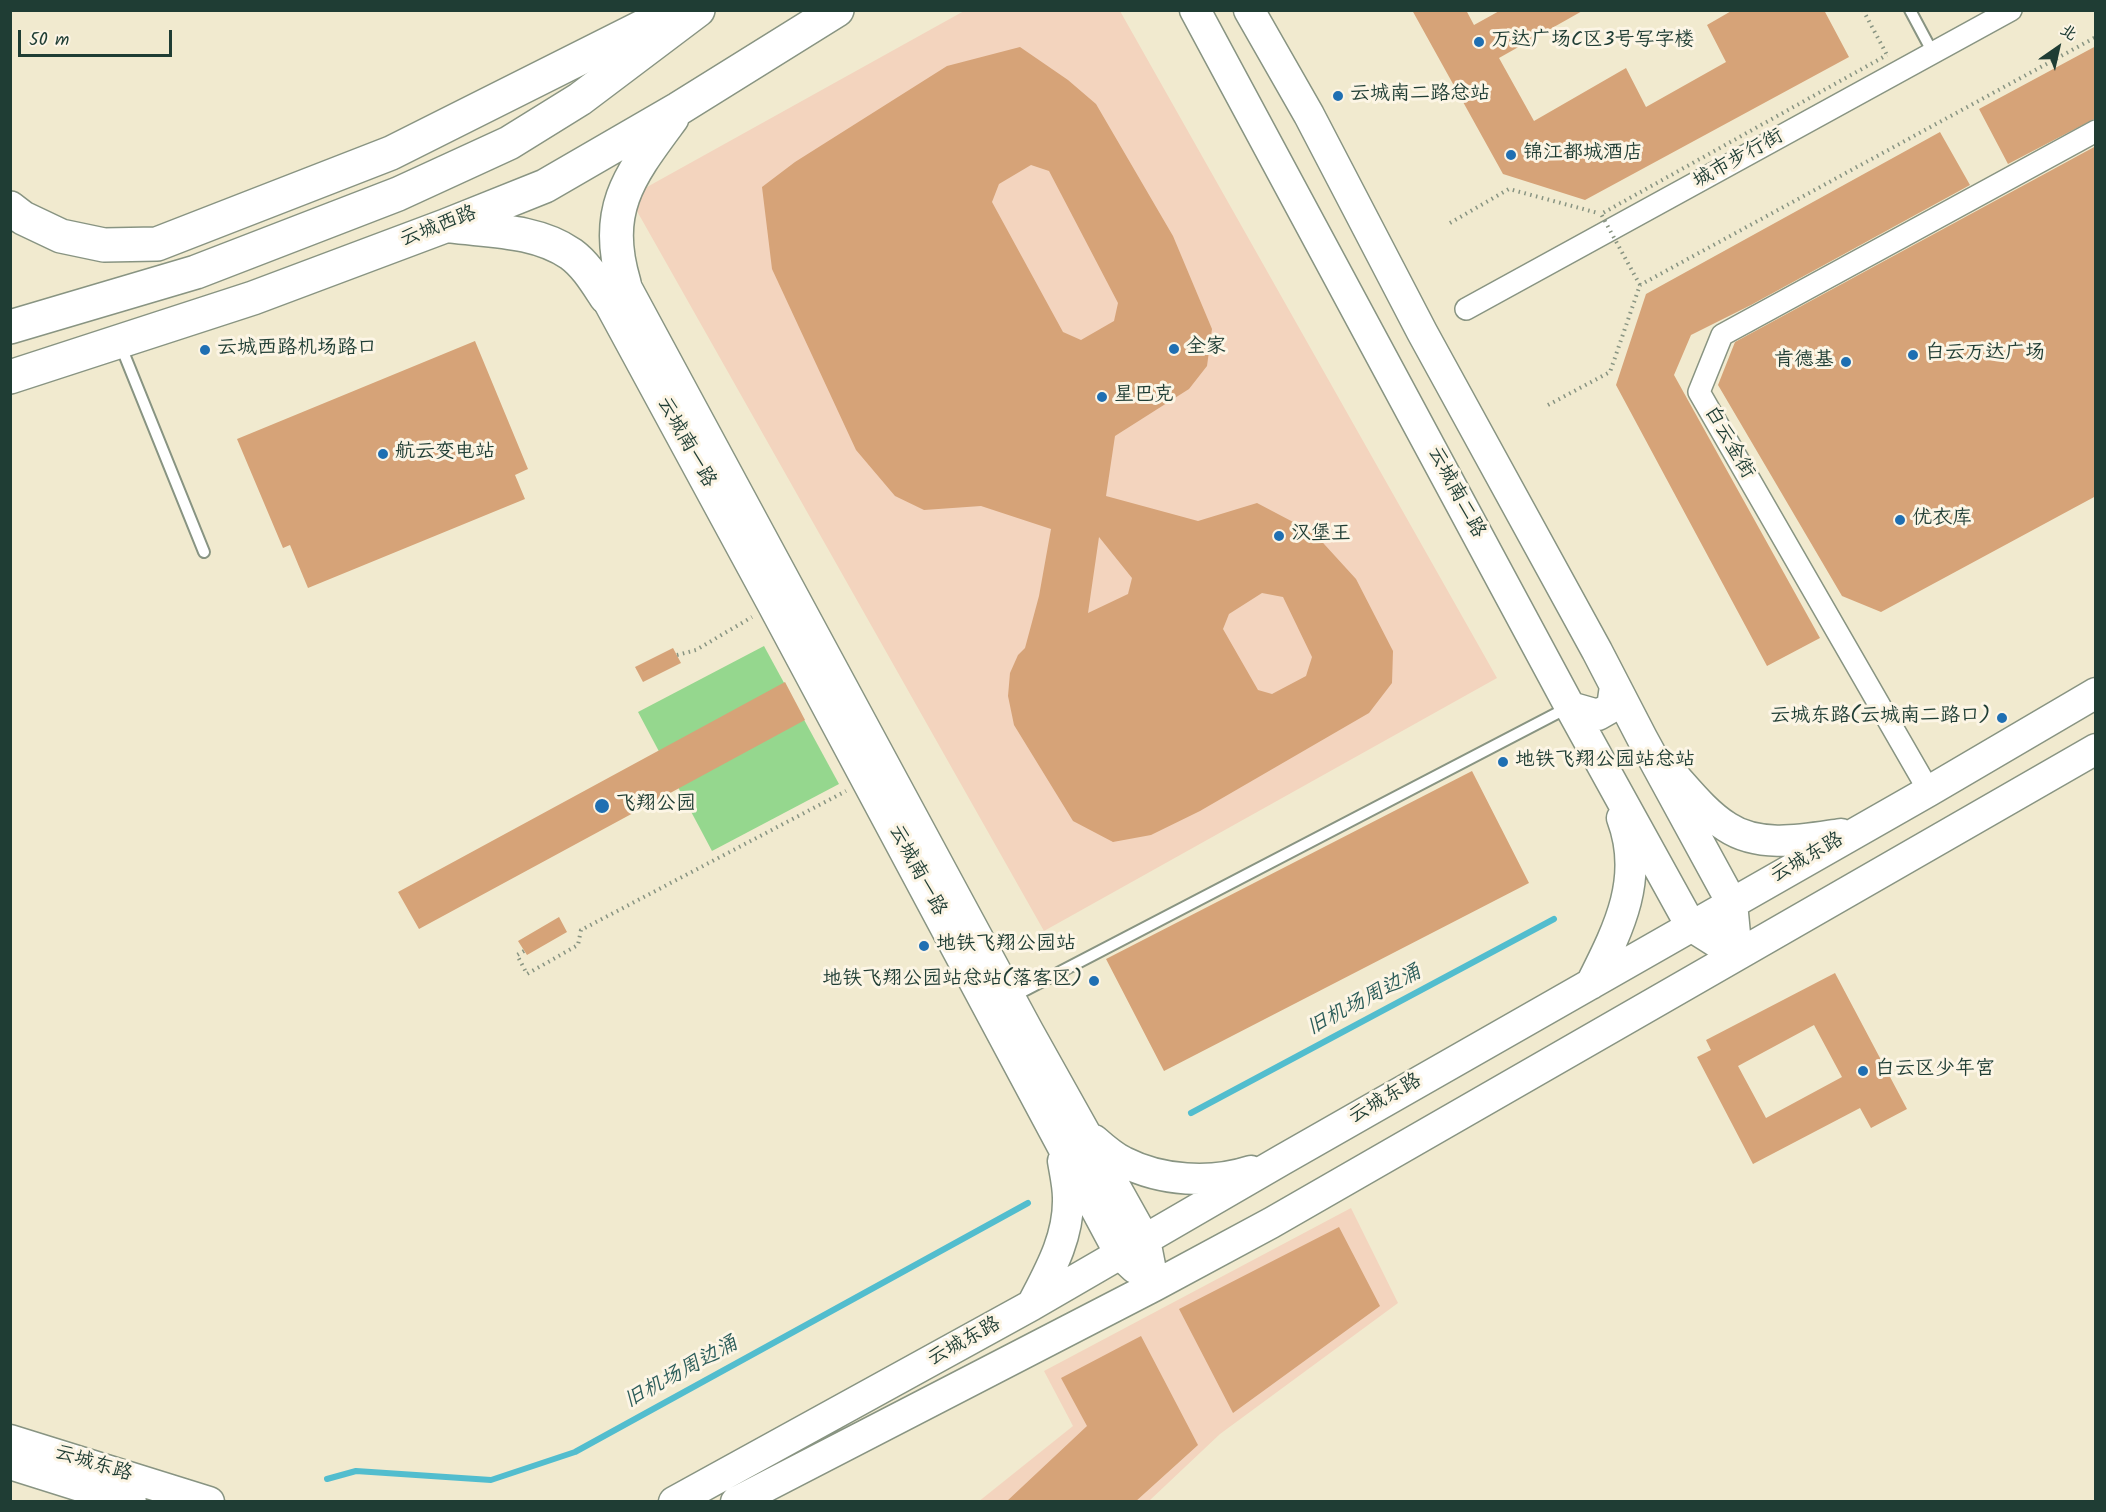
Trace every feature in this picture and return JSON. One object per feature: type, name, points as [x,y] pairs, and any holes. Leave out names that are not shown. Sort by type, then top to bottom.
[{"type":"main road","points":[[10,208],[22,218],[61,236],[104,245],[157,243],[391,153],[676,10]]},
{"type":"main road","points":[[10,327],[196,272],[398,194],[509,143],[580,99],[698,10]]},
{"type":"main road","name":"云城西路","points":[[10,377],[254,298],[545,186],[678,109],[837,10]]},
{"type":"main road","name":"云城南二路","points":[[1195,10],[1570,706],[1692,926],[1737,955]]},
{"type":"main road","points":[[1249,10],[1310,115],[1428,342],[1732,903],[1737,955]]},
{"type":"main road","points":[[615,290],[616,241],[621,202],[627,183],[678,109]]},
{"type":"main road","points":[[445,226],[526,235],[548,242],[572,255],[615,290]]},
{"type":"main road","name":"云城南一路","points":[[615,290],[773,605],[867,780],[1072,1137],[1154,1286]]},
{"type":"main road","name":"云城南一路","points":[[615,290],[1010,998],[1072,1137]]},
{"type":"main road","points":[[1570,706],[1598,715],[1612,707],[1615,686]]},
{"type":"main road","name":"云城东路","points":[[674,1502],[1032,1305],[2096,693]]},
{"type":"main road","points":[[1642,738],[1686,790],[1728,828],[1753,837],[1793,841],[1857,831]]},
{"type":"main road","name":"云城东路","points":[[736,1502],[1154,1286],[1270,1223],[2096,749]]},
{"type":"main road","points":[[1591,984],[1617,934],[1626,906],[1630,877],[1630,854],[1626,828],[1601,762]]},
{"type":"main road","points":[[1032,1305],[1060,1248],[1066,1223],[1072,1137],[1123,1162],[1163,1176],[1189,1178],[1235,1176],[1282,1160]]},
{"type":"main road","points":[[1244,1184],[1239,1207],[1241,1215],[1246,1220],[1270,1223]]},
{"type":"main road","name":"云城东路","points":[[10,1440],[210,1502]]},
{"type":"main road","name":"云城东路","points":[[10,1464],[131,1502]]},
{"type":"street","name":"城市步行街","points":[[1466,309],[2011,10]]},
{"type":"street","name":"白云金街","points":[[1929,791],[1699,392],[1722,335],[2096,131]]},
{"type":"lane","points":[[1910,10],[1933,53]]},
{"type":"lane","points":[[119,343],[204,552]]},
{"type":"lane","points":[[1010,998],[1570,706]]},
{"type":"path","points":[[1450,223],[1509,189],[1601,214],[1887,55],[1863,10]]},
{"type":"path","points":[[1548,405],[1610,372],[1640,285],[2096,37]]},
{"type":"path","points":[[1601,214],[1640,285]]},
{"type":"path","points":[[676,655],[696,650],[773,605]]},
{"type":"path","points":[[524,951],[517,955],[527,974],[578,945],[581,930],[867,780]]},
{"type":"shaded area","points":[[964,11],[1120,11],[1497,678],[1044,931],[629,197]]},
{"type":"shaded area","points":[[1351,1208],[1398,1303],[1220,1434],[1149,1501],[978,1502],[1073,1426],[1044,1371]]},
{"type":"green space","name":"飞翔公园","points":[[764,646],[839,784],[712,851],[638,712]]},
{"type":"building","points":[[1412,10],[1466,10],[1474,25],[1501,10],[1584,10],[1499,58],[1534,121],[1626,68],[1646,107],[1726,62],[1707,25],[1733,10],[1824,10],[1849,57],[1585,200],[1503,174]]},
{"type":"building","points":[[2096,46],[2096,118],[2008,164],[1979,109]]},
{"type":"building","points":[[1020,47],[1068,80],[1096,104],[1173,236],[1212,329],[1207,366],[1189,389],[1115,436],[1106,496],[1198,521],[1257,503],[1314,533],[1356,579],[1393,651],[1392,683],[1369,713],[1200,811],[1151,835],[1113,842],[1073,821],[1014,725],[1008,696],[1010,673],[1018,655],[1025,648],[1039,596],[1051,529],[981,506],[924,510],[895,496],[856,450],[772,269],[762,187],[795,162],[947,66]],"holes":[[[1031,165],[1049,171],[1118,303],[1114,321],[1081,340],[1063,332],[992,202],[999,184]],[[1099,537],[1132,578],[1128,594],[1088,613]],[[1262,593],[1283,597],[1312,657],[1306,676],[1272,694],[1258,690],[1223,629],[1229,614]]]},
{"type":"building","points":[[1940,132],[1970,185],[1751,305],[1691,335],[1674,375],[1820,638],[1767,666],[1616,385],[1646,294]]},
{"type":"building","name":"白云万达广场","points":[[2096,146],[2096,496],[1881,612],[1842,596],[1718,385],[1735,342]]},
{"type":"building","name":"航云变电站","points":[[475,341],[528,469],[515,475],[525,499],[308,588],[290,545],[283,548],[237,439]]},
{"type":"building","points":[[673,648],[681,663],[643,682],[635,667]]},
{"type":"building","name":"飞翔公园","points":[[785,682],[805,720],[419,929],[398,892]]},
{"type":"building","points":[[1472,771],[1529,883],[1164,1071],[1106,959]]},
{"type":"building","points":[[559,917],[567,932],[527,955],[518,941]]},
{"type":"building","name":"白云区少年宫","points":[[1835,973],[1907,1109],[1871,1128],[1860,1108],[1753,1164],[1697,1057],[1711,1050],[1706,1040]],"holes":[[[1814,1025],[1842,1077],[1766,1118],[1738,1066]]]},
{"type":"building","points":[[1339,1227],[1380,1306],[1233,1413],[1179,1309]]},
{"type":"building","points":[[1141,1336],[1198,1445],[1135,1502],[1006,1502],[1087,1426],[1061,1378]]},
{"type":"waterway","name":"旧机场周边涌","points":[[1191,1113],[1554,919]]},
{"type":"waterway","name":"旧机场周边涌","points":[[327,1479],[356,1471],[491,1480],[575,1452],[1028,1203]]},
{"type":"place","name":"万达广场C区3号写字楼","points":[[1479,42]]},
{"type":"place","name":"云城南二路总站","points":[[1338,96]]},
{"type":"place","name":"锦江都城酒店","points":[[1511,155]]},
{"type":"place","name":"全家","points":[[1174,349]]},
{"type":"place","name":"云城西路机场路口","points":[[205,350]]},
{"type":"place","name":"白云万达广场","points":[[1913,355]]},
{"type":"place","name":"肯德基","points":[[1846,362]]},
{"type":"place","name":"星巴克","points":[[1102,397]]},
{"type":"place","name":"航云变电站","points":[[383,454]]},
{"type":"place","name":"优衣库","points":[[1900,520]]},
{"type":"place","name":"汉堡王","points":[[1279,536]]},
{"type":"place","name":"云城东路(云城南二路口)","points":[[2002,718]]},
{"type":"place","name":"地铁飞翔公园站总站","points":[[1503,762]]},
{"type":"place","name":"飞翔公园","points":[[602,806]]},
{"type":"place","name":"地铁飞翔公园站","points":[[924,946]]},
{"type":"place","name":"地铁飞翔公园站总站(落客区)","points":[[1094,981]]},
{"type":"place","name":"白云区少年宫","points":[[1863,1071]]}]
